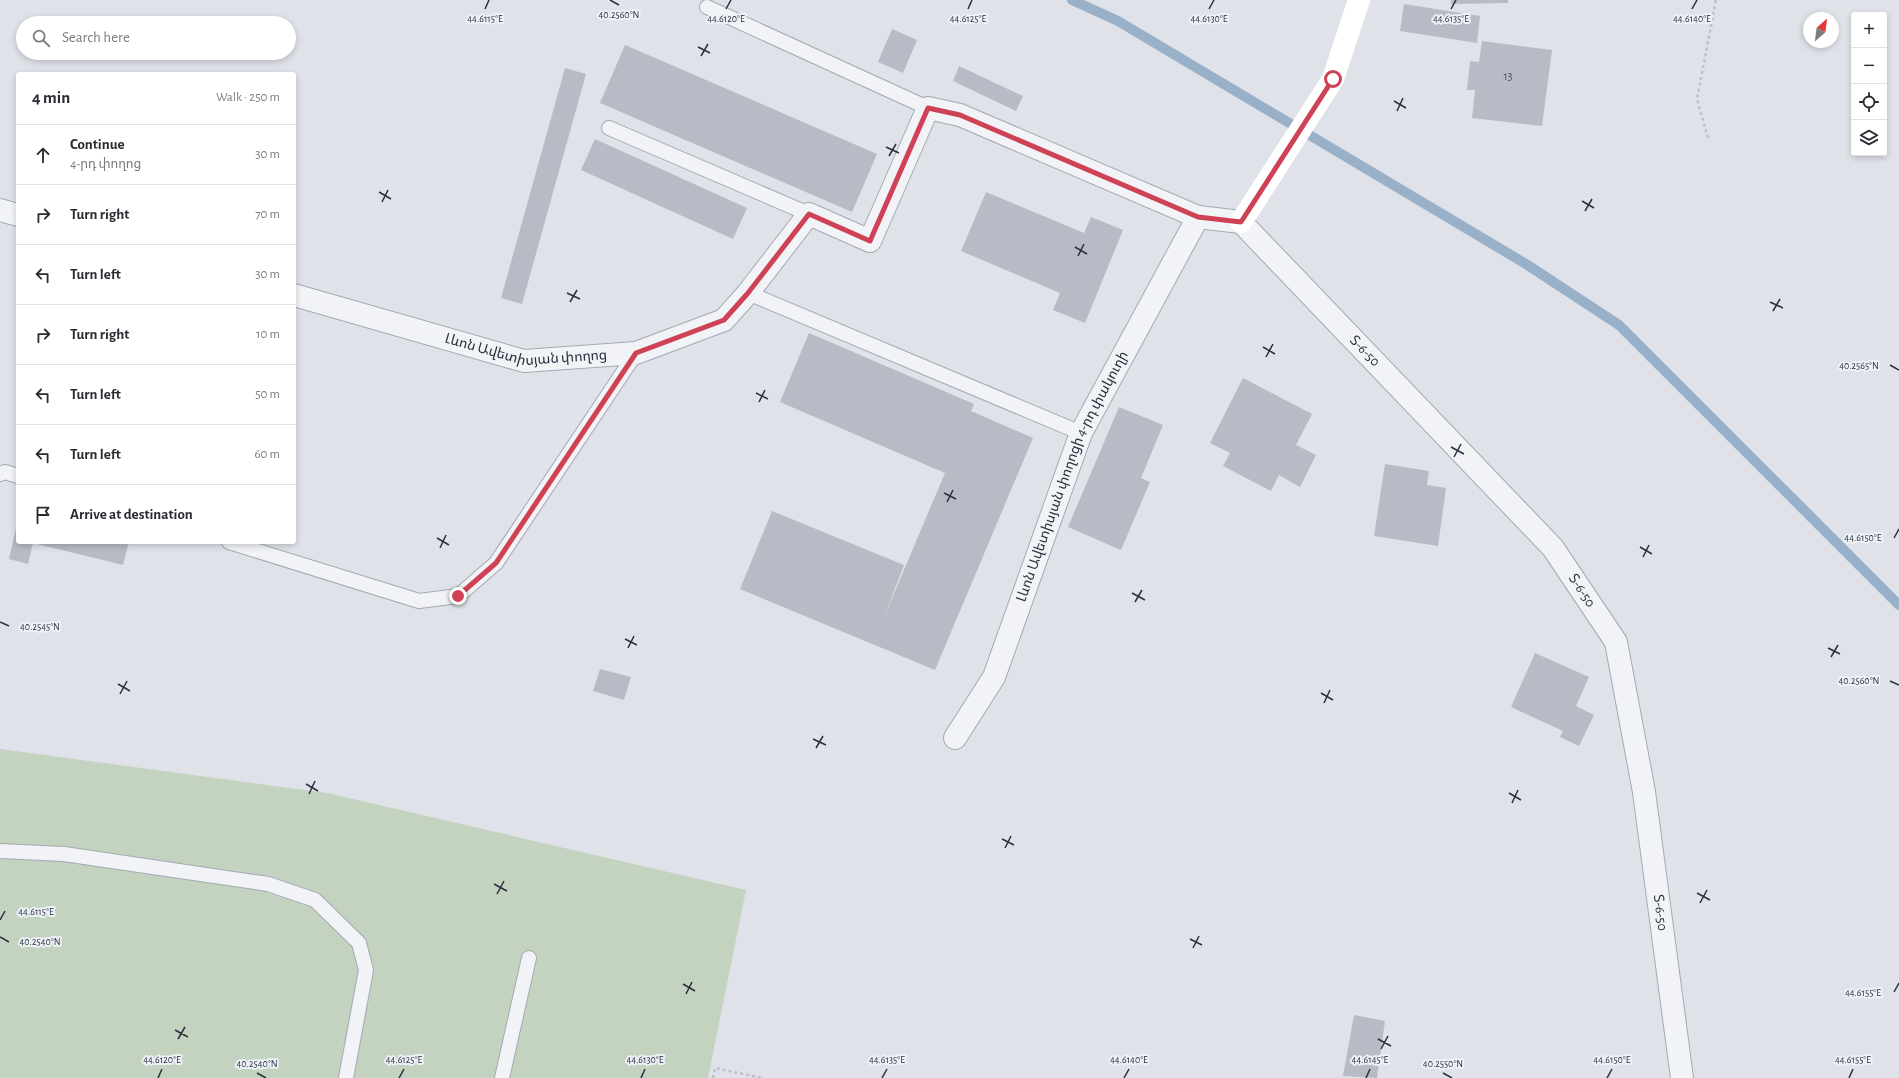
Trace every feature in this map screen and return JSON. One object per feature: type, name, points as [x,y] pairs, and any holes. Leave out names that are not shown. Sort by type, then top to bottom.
[{"type":"street","points":[[809,214],[870,241],[928,108],[960,115],[1198,217],[1241,222],[1333,79],[1359,0]]},
{"type":"street","points":[[0,210],[16,214]]},
{"type":"street","name":"Լևոն Ավետիսյան փողոց","points":[[296,296],[524,361],[636,353],[724,320],[748,293],[809,214]]},
{"type":"street","name":"Լևոն Ավետիսյան փողոցի 4-րդ փակուղի","points":[[955,738],[994,677],[1081,433],[1198,217]]},
{"type":"street","name":"Տ-6-50","points":[[1241,222],[1553,548],[1616,642],[1644,792],[1682,1078]]},
{"type":"lane","points":[[707,7],[928,108]]},
{"type":"lane","points":[[610,128],[809,214]]},
{"type":"lane","points":[[748,293],[1081,433]]},
{"type":"lane","points":[[235,544],[419,601],[458,596],[496,563],[636,353]]},
{"type":"lane","points":[[0,474],[5,472],[16,475]]},
{"type":"lane","points":[[0,851],[64,854],[268,884],[315,900],[359,943],[366,970],[346,1078]]},
{"type":"lane","points":[[502,1078],[529,958]]},
{"type":"path","points":[[1708,138],[1697,99],[1716,0]]},
{"type":"path","points":[[713,1078],[715,1068],[762,1078]]},
{"type":"green space","points":[[0,749],[327,793],[746,890],[708,1078],[0,1078]]},
{"type":"building","points":[[1451,0],[1508,0],[1508,3],[1451,4]]},
{"type":"building","points":[[1404,4],[1480,16],[1477,43],[1400,31]]},
{"type":"building","points":[[892,29],[917,40],[903,73],[878,62]]},
{"type":"building","points":[[1482,41],[1552,50],[1542,126],[1472,118],[1475,90],[1467,90],[1470,61],[1479,62]]},
{"type":"building","points":[[625,45],[877,154],[852,212],[600,103]]},
{"type":"building","points":[[959,66],[1023,96],[1016,111],[953,81]]},
{"type":"building","points":[[565,68],[586,74],[522,304],[501,298]]},
{"type":"building","points":[[595,139],[747,208],[733,239],[581,170]]},
{"type":"building","points":[[986,192],[1084,233],[1091,217],[1123,230],[1085,323],[1053,310],[1060,293],[961,251]]},
{"type":"building","points":[[809,333],[974,404],[971,411],[1033,438],[935,670],[740,589],[772,511],[904,565],[884,617],[945,473],[780,402]]},
{"type":"building","points":[[1243,378],[1312,414],[1296,445],[1316,455],[1300,487],[1279,475],[1271,491],[1223,466],[1230,453],[1210,443]]},
{"type":"building","points":[[1119,407],[1163,425],[1141,478],[1150,482],[1121,550],[1068,527]]},
{"type":"building","points":[[1385,464],[1429,471],[1427,485],[1446,488],[1438,546],[1374,536]]},
{"type":"building","points":[[16,528],[16,544],[33,544],[28,564],[9,559]]},
{"type":"building","points":[[37,544],[128,544],[123,565]]},
{"type":"building","points":[[1535,653],[1589,677],[1576,706],[1594,715],[1579,746],[1560,737],[1563,731],[1511,707]]},
{"type":"building","points":[[600,669],[631,677],[624,700],[593,691]]},
{"type":"building","points":[[1354,1015],[1385,1021],[1377,1078],[1343,1076]]},
{"type":"waterway","points":[[1072,0],[1118,21],[1526,264],[1619,325],[1899,605]]},
{"type":"route","points":[[458,596],[496,563],[636,353],[724,320],[748,293],[809,214],[870,241],[928,108],[960,115],[1198,217],[1241,222],[1333,79]]}]
